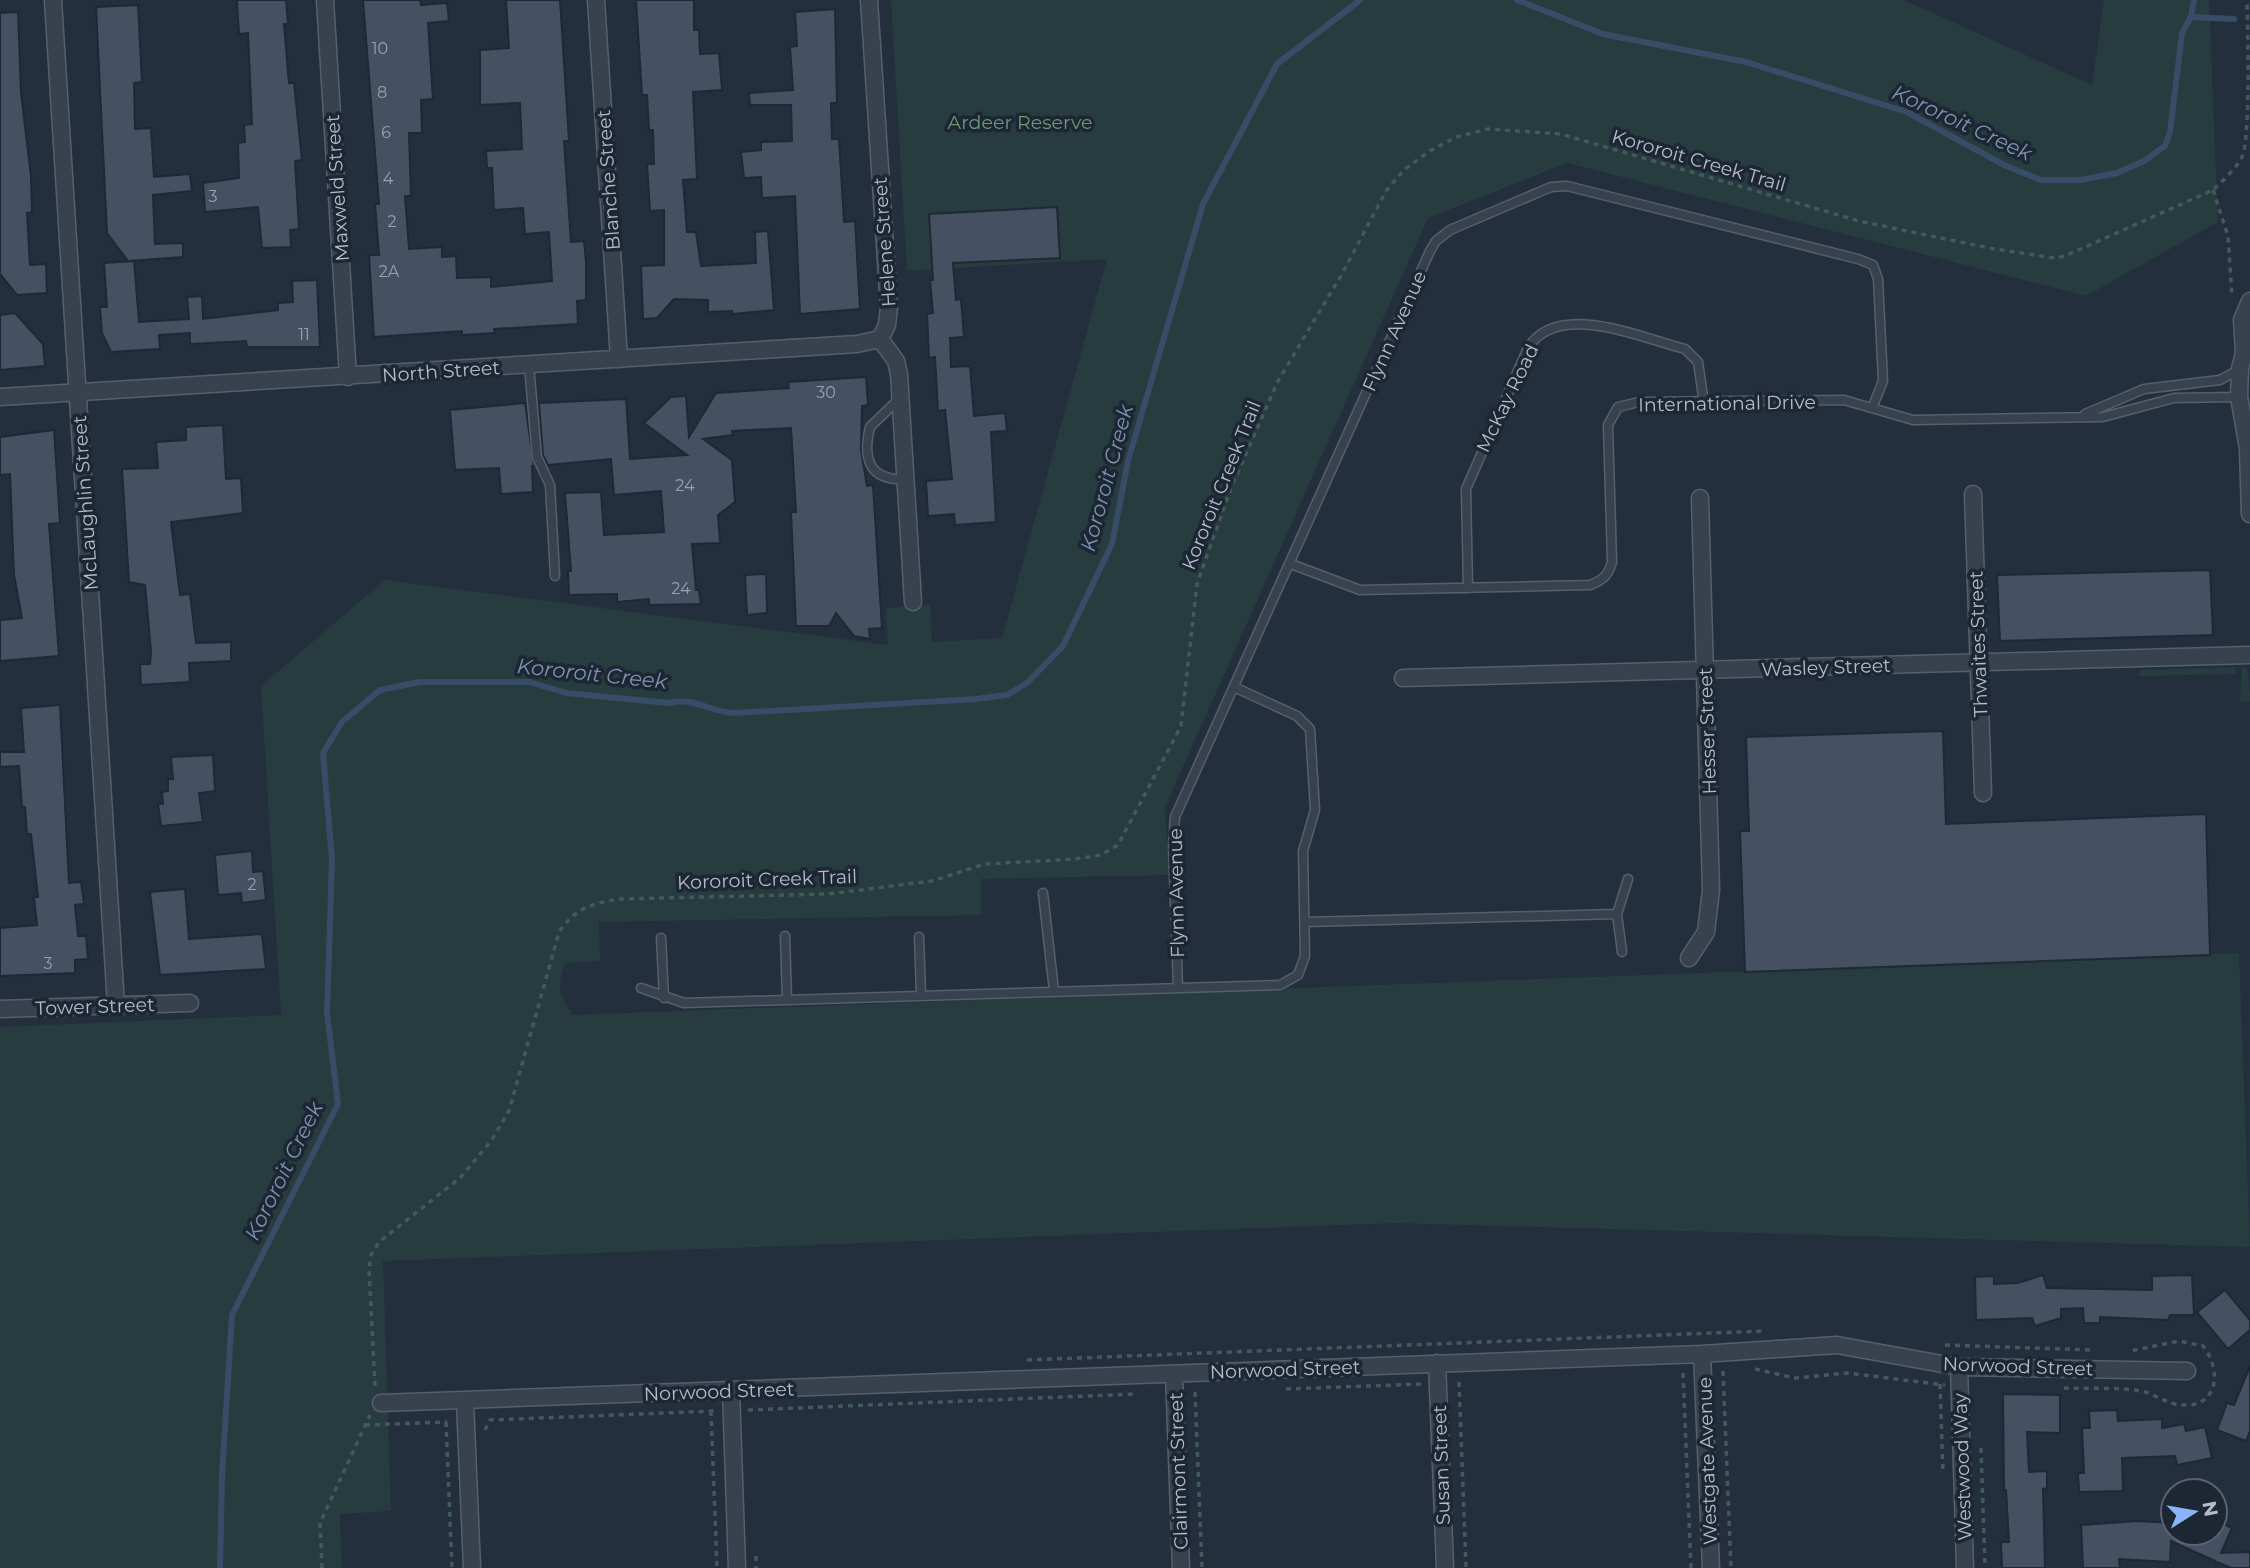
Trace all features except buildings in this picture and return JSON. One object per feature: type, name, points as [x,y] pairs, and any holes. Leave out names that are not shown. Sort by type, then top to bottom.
[{"type":"street","name":"McLaughlin Street","points":[[53,0],[116,1005]]},
{"type":"street","name":"Maxweld Street","points":[[325,0],[348,377]]},
{"type":"street","name":"Blanche Street","points":[[596,0],[619,359]]},
{"type":"street","name":"Helene Street","points":[[869,0],[889,307],[887,325],[880,339]]},
{"type":"street","points":[[2250,300],[2242,320],[2244,353],[2240,369],[2239,397],[2248,448],[2250,514]]},
{"type":"street","name":"North Street","points":[[0,397],[857,344],[880,339]]},
{"type":"street","points":[[880,339],[896,361],[901,397],[913,603]]},
{"type":"street","name":"Thwaites Street","points":[[1973,494],[1983,793]]},
{"type":"street","name":"Hesser Street","points":[[1689,958],[1702,943],[1710,919],[1700,499]]},
{"type":"street","name":"Wasley Street","points":[[1402,678],[2250,655]]},
{"type":"street","name":"Tower Street","points":[[0,1009],[190,1003]]},
{"type":"street","name":"Norwood Street","points":[[376,1401],[466,1401],[1702,1354],[1837,1345],[1959,1367],[2187,1371]]},
{"type":"street","name":"Westgate Avenue","points":[[1702,1354],[1711,1568]]},
{"type":"street","name":"Susan Street","points":[[1437,1363],[1445,1568]]},
{"type":"street","name":"Westwood Way","points":[[1959,1367],[1965,1568]]},
{"type":"street","name":"Clairmont Street","points":[[1174,1374],[1181,1568]]},
{"type":"street","points":[[731,1390],[737,1568]]},
{"type":"street","points":[[466,1401],[472,1568]]},
{"type":"lane","name":"Flynn Avenue","points":[[1178,988],[1173,845],[1175,817],[1436,241],[1450,230],[1551,187],[1567,186],[1858,259],[1873,265],[1878,279],[1883,381],[1873,406]]},
{"type":"lane","name":"McKay Road","points":[[1468,588],[1466,489],[1528,348],[1539,335],[1573,322],[1685,349],[1698,362],[1704,403]]},
{"type":"lane","points":[[529,365],[537,457],[550,485],[555,576]]},
{"type":"lane","name":"International Drive","points":[[2076,416],[2105,408],[2144,389],[2173,383],[2220,380],[2240,369]]},
{"type":"lane","points":[[901,397],[870,427],[868,445],[871,468],[877,475],[892,480],[906,479]]},
{"type":"lane","name":"International Drive","points":[[1290,564],[1351,589],[1590,585],[1600,581],[1607,575],[1612,562],[1608,425],[1618,407],[1639,402],[1844,400],[1873,406],[1892,416],[1913,421],[2121,415],[2157,401],[2174,398],[2239,397]]},
{"type":"lane","points":[[641,988],[684,1003],[1280,985],[1291,981],[1303,966],[1303,851],[1315,810],[1310,729],[1297,716],[1234,687]]},
{"type":"lane","points":[[1622,952],[1617,914],[1628,879]]},
{"type":"lane","points":[[1042,893],[1054,991]]},
{"type":"lane","points":[[1305,922],[1617,914]]},
{"type":"lane","points":[[785,936],[787,1000]]},
{"type":"lane","points":[[919,937],[921,995]]},
{"type":"lane","points":[[661,938],[664,998]]},
{"type":"path","name":"Kororoit Creek Trail","points":[[322,1568],[320,1523],[376,1401],[369,1270],[371,1255],[379,1242],[460,1178],[491,1141],[509,1111],[559,932],[572,914],[596,903],[619,899],[828,894],[932,881],[985,864],[1088,857],[1101,855],[1118,845],[1181,726],[1197,584],[1231,488],[1278,381],[1342,274],[1386,191],[1404,170],[1428,152],[1456,137],[1488,128],[1561,134],[1858,221],[2054,258],[2065,256],[2213,190],[2244,153],[2249,115],[2247,0]]},
{"type":"path","points":[[2213,190],[2228,236],[2233,312],[2242,320]]},
{"type":"path","points":[[1723,1371],[1731,1568]]},
{"type":"path","points":[[1683,1373],[1690,1568]]},
{"type":"path","points":[[1459,1382],[1466,1568]]},
{"type":"path","points":[[1195,1392],[1202,1568]]},
{"type":"path","points":[[711,1411],[717,1568]]},
{"type":"path","points":[[365,1425],[490,1420]]},
{"type":"path","points":[[446,1422],[452,1568]]},
{"type":"path","points":[[1980,1437],[1985,1568]]},
{"type":"green space","name":"Ardeer Reserve","points":[[891,0],[1904,0],[2092,85],[2104,0],[2209,0],[2218,222],[2086,296],[1567,163],[1428,218],[1165,807],[1169,875],[981,879],[981,915],[599,922],[600,961],[565,963],[562,972],[560,990],[572,1015],[2239,953],[2250,1247],[1395,1223],[383,1261],[391,1511],[340,1514],[342,1568],[0,1568],[0,1027],[281,1015],[261,686],[385,580],[888,645],[886,608],[930,605],[932,642],[1002,638],[1107,259],[907,271]]},
{"type":"green space","points":[[2235,667],[2236,674],[2139,676],[2141,670]]},
{"type":"green space","points":[[2242,667],[2247,668],[2248,672],[2250,701],[2240,702]]},
{"type":"waterway","name":"Kororoit Creek","points":[[220,1568],[222,1475],[232,1315],[338,1104],[327,1013],[332,860],[323,753],[342,722],[380,690],[420,682],[530,682],[566,693],[669,703],[686,701],[734,713],[976,699],[1007,695],[1027,683],[1063,646],[1112,544],[1128,461],[1203,204],[1277,64],[1360,0]]},
{"type":"waterway","name":"Kororoit Creek","points":[[1517,0],[1603,34],[1746,62],[1907,112],[2004,165],[2041,180],[2080,180],[2117,173],[2144,161],[2165,146],[2170,132],[2182,33],[2191,17],[2194,0]]},
{"type":"waterway","points":[[2191,17],[2234,19]]}]
